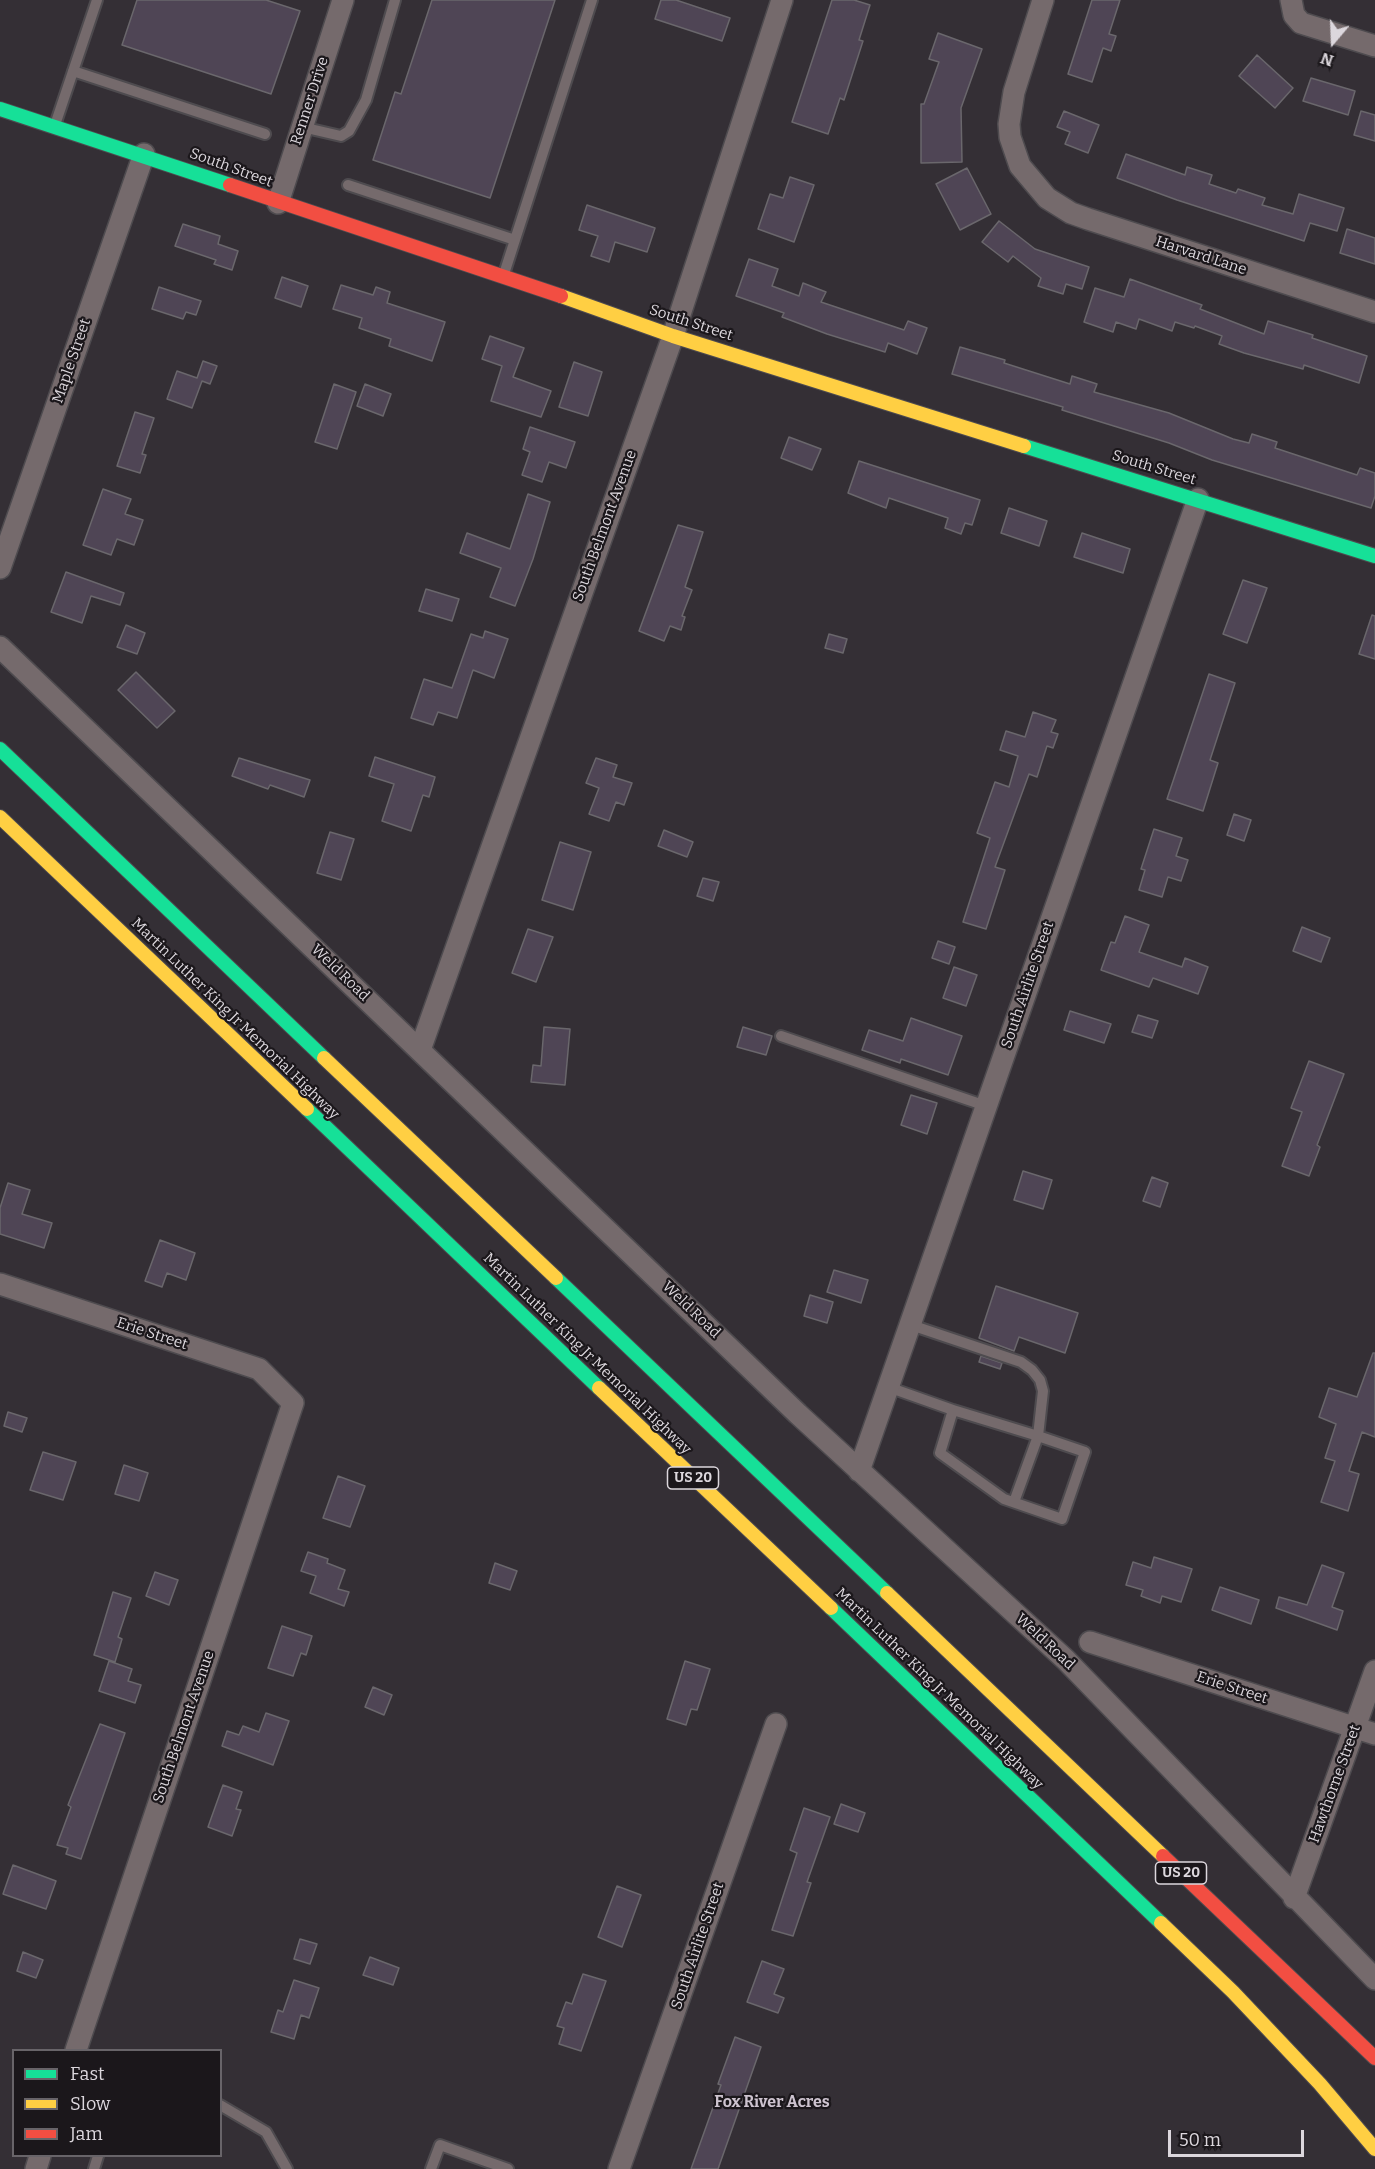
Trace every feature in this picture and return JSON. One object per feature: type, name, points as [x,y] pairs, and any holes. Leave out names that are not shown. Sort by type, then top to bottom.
[{"type":"main road","name":"South Street","points":[[0,109],[144,154],[278,202],[504,275],[673,336],[1375,556]]},
{"type":"main road","name":"US 20","points":[[0,749],[1375,2058]]},
{"type":"main road","name":"Martin Luther King Jr Memorial Highway","points":[[0,817],[1233,1992],[1320,2084],[1375,2149]]},
{"type":"street","name":"Renner Drive","points":[[278,202],[343,0]]},
{"type":"street","name":"South Belmont Avenue","points":[[420,1050],[673,336],[781,0]]},
{"type":"street","name":"Harvard Lane","points":[[1043,0],[1014,92],[1009,124],[1010,137],[1020,166],[1047,198],[1071,213],[1375,312]]},
{"type":"street","points":[[1291,0],[1294,15],[1301,23],[1375,46]]},
{"type":"street","name":"Maple Street","points":[[0,568],[144,154]]},
{"type":"street","name":"South Airlite Street","points":[[859,1471],[1198,499]]},
{"type":"street","name":"Weld Road","points":[[0,647],[859,1471],[1066,1660],[1294,1898],[1375,1979]]},
{"type":"street","name":"Erie Street","points":[[0,1284],[259,1369],[293,1403]]},
{"type":"street","name":"South Belmont Avenue","points":[[76,2049],[293,1403]]},
{"type":"street","name":"Erie Street","points":[[1089,1642],[1365,1730]]},
{"type":"street","name":"Hawthorne Street","points":[[1294,1898],[1365,1730],[1375,1671]]},
{"type":"street","name":"South Airlite Street","points":[[619,2169],[776,1724]]},
{"type":"lane","points":[[54,126],[97,0]]},
{"type":"lane","points":[[302,128],[341,136],[349,131],[366,100],[394,0]]},
{"type":"lane","points":[[504,275],[592,0]]},
{"type":"lane","points":[[73,71],[265,134]]},
{"type":"lane","points":[[348,185],[515,240]]},
{"type":"lane","points":[[781,1036],[986,1106]]},
{"type":"lane","points":[[911,1325],[1021,1362],[1040,1380],[1042,1391],[1038,1436],[1014,1502]]},
{"type":"lane","points":[[888,1387],[1085,1452],[1062,1519],[1004,1499],[940,1453],[953,1410]]},
{"type":"lane","points":[[222,2106],[266,2132],[287,2169]]},
{"type":"lane","points":[[431,2169],[440,2145],[508,2169]]},
{"type":"building","points":[[137,0],[266,0],[300,11],[271,94],[122,45]]},
{"type":"building","points":[[432,0],[555,0],[490,198],[373,160],[395,92],[401,94]]},
{"type":"building","points":[[661,0],[676,0],[730,18],[722,41],[655,19]]},
{"type":"building","points":[[832,0],[854,0],[870,5],[859,40],[863,41],[844,100],[840,98],[828,134],[792,122]]},
{"type":"building","points":[[1092,0],[1120,0],[1109,34],[1116,36],[1111,51],[1103,48],[1092,82],[1068,74]]},
{"type":"building","points":[[938,33],[982,49],[961,108],[962,162],[921,163],[921,104],[924,104],[939,62],[929,59]]},
{"type":"building","points":[[1257,55],[1293,88],[1275,108],[1239,76]]},
{"type":"building","points":[[1311,78],[1355,91],[1348,115],[1303,101]]},
{"type":"building","points":[[1064,111],[1099,125],[1088,153],[1065,144],[1070,132],[1057,127]]},
{"type":"building","points":[[1361,111],[1375,115],[1375,141],[1354,135]]},
{"type":"building","points":[[1126,154],[1185,175],[1187,167],[1212,175],[1209,184],[1236,193],[1238,189],[1265,198],[1262,205],[1293,214],[1299,194],[1344,208],[1337,231],[1310,223],[1304,241],[1177,200],[1117,178]]},
{"type":"building","points":[[967,168],[991,214],[960,230],[936,184]]},
{"type":"building","points":[[790,177],[814,185],[794,242],[758,229],[770,194],[783,198]]},
{"type":"building","points":[[587,205],[655,228],[647,252],[615,242],[609,262],[591,256],[598,236],[579,230]]},
{"type":"building","points":[[999,221],[1035,249],[1089,267],[1082,289],[1066,284],[1063,294],[1038,286],[1041,278],[1013,256],[1008,262],[982,242]]},
{"type":"building","points":[[183,224],[220,236],[218,244],[238,251],[232,270],[214,264],[216,260],[175,246]]},
{"type":"building","points":[[1347,229],[1375,238],[1375,264],[1340,253]]},
{"type":"building","points":[[749,259],[778,269],[772,286],[799,296],[803,283],[826,292],[821,302],[904,330],[908,321],[927,328],[917,354],[888,343],[885,352],[827,334],[782,317],[784,313],[736,296]]},
{"type":"building","points":[[282,277],[308,286],[301,307],[275,298]]},
{"type":"building","points":[[1130,279],[1202,305],[1200,309],[1264,334],[1268,321],[1367,356],[1359,383],[1304,365],[1303,369],[1244,353],[1219,344],[1222,336],[1195,326],[1194,328],[1175,322],[1172,331],[1139,319],[1136,329],[1116,322],[1113,332],[1084,322],[1095,288],[1124,297]]},
{"type":"building","points":[[341,285],[373,295],[376,287],[390,292],[387,303],[445,322],[432,361],[389,346],[391,339],[359,328],[362,318],[333,309]]},
{"type":"building","points":[[159,287],[201,301],[196,315],[186,312],[183,319],[152,309]]},
{"type":"building","points":[[490,336],[524,348],[513,377],[551,391],[541,417],[491,401],[502,366],[482,359]]},
{"type":"building","points":[[960,347],[1005,360],[1004,363],[1070,384],[1072,376],[1097,384],[1094,392],[1169,413],[1233,439],[1249,443],[1252,434],[1277,442],[1275,448],[1357,475],[1360,468],[1375,473],[1375,496],[1371,508],[1212,460],[1169,443],[1062,410],[1063,407],[952,374]]},
{"type":"building","points":[[203,361],[217,366],[210,384],[202,381],[192,408],[167,399],[177,371],[197,378]]},
{"type":"building","points":[[574,362],[602,372],[588,416],[559,407]]},
{"type":"building","points":[[334,384],[356,392],[337,449],[315,442]]},
{"type":"building","points":[[365,384],[391,394],[383,416],[357,406]]},
{"type":"building","points":[[135,412],[154,418],[142,454],[146,455],[140,473],[117,466]]},
{"type":"building","points":[[530,427],[575,442],[566,468],[549,462],[542,482],[522,475],[530,452],[523,449]]},
{"type":"building","points":[[789,437],[821,449],[812,470],[781,458]]},
{"type":"building","points":[[859,461],[980,500],[972,525],[965,523],[961,534],[945,528],[948,518],[889,498],[886,508],[848,493]]},
{"type":"building","points":[[103,489],[131,499],[125,514],[143,520],[134,545],[117,539],[111,555],[83,545]]},
{"type":"building","points":[[528,494],[550,502],[533,559],[515,606],[490,597],[501,568],[460,553],[467,533],[510,549]]},
{"type":"building","points":[[1009,508],[1047,521],[1039,546],[1001,533]]},
{"type":"building","points":[[678,525],[703,532],[685,587],[692,590],[682,616],[685,617],[681,630],[670,626],[664,641],[639,631]]},
{"type":"building","points":[[1082,533],[1130,549],[1123,573],[1074,557]]},
{"type":"building","points":[[66,572],[124,593],[120,605],[91,596],[82,623],[51,612]]},
{"type":"building","points":[[1243,580],[1267,588],[1247,643],[1223,634]]},
{"type":"building","points":[[426,589],[459,599],[452,621],[419,611]]},
{"type":"building","points":[[1372,615],[1375,616],[1375,659],[1359,654]]},
{"type":"building","points":[[126,625],[145,633],[137,654],[117,647]]},
{"type":"building","points":[[485,631],[508,639],[494,678],[473,670],[457,718],[438,712],[433,725],[411,718],[424,679],[452,688],[471,634],[483,638]]},
{"type":"building","points":[[829,634],[847,639],[843,653],[825,648]]},
{"type":"building","points":[[136,672],[175,711],[157,728],[118,690]]},
{"type":"building","points":[[1209,674],[1235,683],[1210,760],[1218,763],[1203,811],[1167,799]]},
{"type":"building","points":[[1033,712],[1056,720],[1051,732],[1058,734],[1053,748],[1047,746],[1037,777],[1029,774],[995,867],[1005,870],[986,929],[963,922],[990,838],[977,833],[995,782],[1009,787],[1018,756],[1000,750],[1006,731],[1025,737]]},
{"type":"building","points":[[375,757],[435,777],[429,797],[423,795],[411,831],[382,821],[394,784],[369,776]]},
{"type":"building","points":[[239,758],[310,780],[304,797],[270,785],[268,789],[232,776]]},
{"type":"building","points":[[596,758],[617,765],[613,777],[632,783],[624,805],[616,802],[609,821],[589,814],[599,788],[586,783]]},
{"type":"building","points":[[1234,814],[1251,820],[1244,841],[1227,835]]},
{"type":"building","points":[[1154,829],[1182,838],[1176,856],[1188,860],[1181,881],[1168,877],[1162,897],[1139,890],[1145,870],[1141,869]]},
{"type":"building","points":[[664,830],[693,842],[687,857],[658,846]]},
{"type":"building","points":[[330,832],[354,839],[341,880],[317,873]]},
{"type":"building","points":[[560,842],[591,852],[573,910],[542,900]]},
{"type":"building","points":[[703,878],[719,882],[713,901],[697,896]]},
{"type":"building","points":[[1125,916],[1149,925],[1139,952],[1182,967],[1185,958],[1208,967],[1198,994],[1153,978],[1149,987],[1101,970],[1111,942],[1115,943]]},
{"type":"building","points":[[1302,927],[1330,938],[1321,962],[1293,951]]},
{"type":"building","points":[[528,929],[553,937],[536,982],[512,973]]},
{"type":"building","points":[[938,941],[955,947],[949,964],[932,958]]},
{"type":"building","points":[[954,967],[977,975],[966,1006],[943,998]]},
{"type":"building","points":[[1070,1011],[1111,1024],[1104,1043],[1064,1030]]},
{"type":"building","points":[[1138,1015],[1158,1021],[1152,1038],[1132,1032]]},
{"type":"building","points":[[911,1018],[962,1036],[948,1075],[901,1059],[900,1063],[862,1050],[869,1030],[903,1041]]},
{"type":"building","points":[[544,1027],[570,1029],[565,1085],[531,1082],[533,1065],[541,1066]]},
{"type":"building","points":[[743,1027],[772,1036],[766,1055],[737,1047]]},
{"type":"building","points":[[1309,1061],[1344,1074],[1317,1145],[1320,1147],[1309,1176],[1282,1166],[1302,1112],[1291,1108]]},
{"type":"building","points":[[911,1095],[937,1103],[927,1134],[901,1125]]},
{"type":"building","points":[[1023,1171],[1052,1180],[1043,1209],[1014,1200]]},
{"type":"building","points":[[1152,1177],[1168,1183],[1160,1207],[1143,1201]]},
{"type":"building","points":[[8,1183],[30,1190],[22,1214],[52,1223],[44,1248],[0,1234],[0,1208]]},
{"type":"building","points":[[160,1240],[195,1253],[186,1280],[167,1273],[162,1287],[145,1281]]},
{"type":"building","points":[[834,1270],[868,1280],[861,1303],[827,1292]]},
{"type":"building","points":[[996,1286],[1078,1313],[1065,1353],[1019,1337],[1014,1351],[979,1338]]},
{"type":"building","points":[[810,1295],[833,1302],[827,1323],[804,1316]]},
{"type":"building","points":[[1373,1353],[1375,1353],[1375,1437],[1362,1432],[1349,1471],[1359,1474],[1348,1511],[1321,1502],[1335,1461],[1325,1458],[1336,1424],[1319,1417],[1329,1388],[1357,1397]]},
{"type":"building","points":[[981,1356],[1002,1363],[1000,1369],[979,1362]]},
{"type":"building","points":[[8,1412],[27,1418],[22,1432],[4,1426]]},
{"type":"building","points":[[43,1452],[76,1462],[63,1500],[30,1490]]},
{"type":"building","points":[[124,1465],[148,1473],[139,1501],[115,1494]]},
{"type":"building","points":[[338,1476],[365,1486],[350,1527],[323,1518]]},
{"type":"building","points":[[308,1552],[328,1559],[327,1563],[345,1570],[338,1589],[349,1592],[344,1606],[310,1593],[316,1576],[301,1571]]},
{"type":"building","points":[[1154,1557],[1192,1569],[1181,1602],[1162,1596],[1160,1603],[1141,1596],[1143,1590],[1126,1585],[1133,1562],[1151,1568]]},
{"type":"building","points":[[495,1563],[517,1571],[510,1590],[489,1583]]},
{"type":"building","points":[[1322,1565],[1344,1573],[1332,1607],[1343,1611],[1337,1630],[1276,1608],[1279,1597],[1307,1605]]},
{"type":"building","points":[[155,1572],[178,1580],[169,1605],[146,1596]]},
{"type":"building","points":[[1220,1587],[1259,1600],[1251,1624],[1212,1610]]},
{"type":"building","points":[[113,1592],[131,1598],[118,1637],[122,1639],[115,1662],[94,1655]]},
{"type":"building","points":[[282,1626],[312,1636],[306,1655],[301,1653],[293,1676],[268,1668]]},
{"type":"building","points":[[109,1661],[132,1669],[128,1681],[141,1685],[135,1703],[99,1691]]},
{"type":"building","points":[[685,1661],[710,1669],[697,1710],[691,1709],[686,1725],[667,1719]]},
{"type":"building","points":[[373,1687],[392,1695],[384,1715],[365,1707]]},
{"type":"building","points":[[266,1713],[289,1721],[273,1765],[222,1746],[227,1731],[239,1735],[243,1726],[259,1732]]},
{"type":"building","points":[[100,1724],[125,1733],[81,1859],[66,1854],[68,1848],[57,1845],[71,1807],[68,1805]]},
{"type":"building","points":[[223,1785],[242,1792],[236,1809],[241,1810],[232,1836],[208,1827]]},
{"type":"building","points":[[841,1804],[865,1813],[858,1832],[834,1824]]},
{"type":"building","points":[[804,1808],[830,1817],[807,1882],[811,1883],[793,1936],[772,1930],[797,1853],[790,1850]]},
{"type":"building","points":[[13,1865],[56,1881],[46,1909],[3,1894]]},
{"type":"building","points":[[617,1886],[641,1895],[622,1947],[598,1937]]},
{"type":"building","points":[[300,1939],[317,1944],[310,1964],[294,1959]]},
{"type":"building","points":[[23,1952],[43,1960],[36,1978],[17,1971]]},
{"type":"building","points":[[370,1957],[399,1968],[393,1985],[363,1975]]},
{"type":"building","points":[[762,1961],[784,1969],[774,1994],[784,1998],[778,2013],[747,2002]]},
{"type":"building","points":[[583,1974],[606,1981],[581,2051],[559,2044],[564,2028],[557,2026],[566,2002],[572,2004]]},
{"type":"building","points":[[294,1980],[319,1988],[309,2018],[301,2015],[294,2039],[271,2032],[278,2010],[283,2012]]},
{"type":"building","points":[[735,2037],[761,2047],[718,2169],[691,2169],[721,2085],[718,2084]]},
{"type":"traffic: fast","points":[[0,109],[230,185]]},
{"type":"traffic: fast","points":[[1024,446],[1375,556]]},
{"type":"traffic: fast","points":[[0,749],[324,1058]]},
{"type":"traffic: fast","points":[[307,1109],[599,1388]]},
{"type":"traffic: fast","points":[[556,1278],[887,1593]]},
{"type":"traffic: fast","points":[[831,1608],[1161,1923]]},
{"type":"traffic: slow","points":[[561,296],[673,336],[1024,446]]},
{"type":"traffic: slow","points":[[0,817],[307,1109]]},
{"type":"traffic: slow","points":[[324,1058],[556,1278]]},
{"type":"traffic: slow","points":[[599,1388],[831,1608]]},
{"type":"traffic: slow","points":[[887,1593],[1163,1856]]},
{"type":"traffic: slow","points":[[1161,1923],[1233,1992],[1320,2084],[1375,2149]]},
{"type":"traffic: jam","points":[[230,185],[561,296]]},
{"type":"traffic: jam","points":[[1163,1856],[1375,2058]]},
{"type":"district","name":"Fox River Acres","points":[[772,2103]]}]
